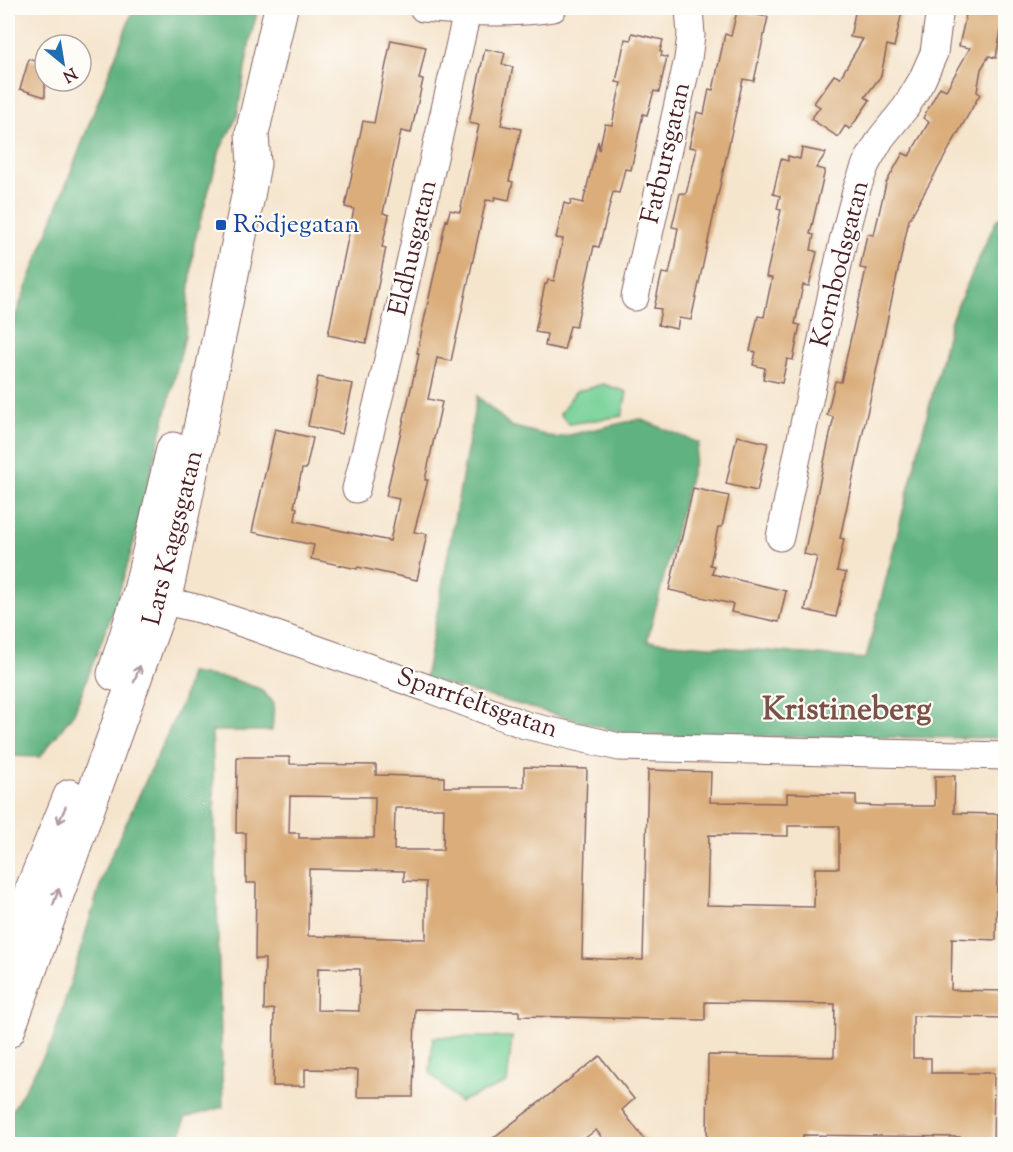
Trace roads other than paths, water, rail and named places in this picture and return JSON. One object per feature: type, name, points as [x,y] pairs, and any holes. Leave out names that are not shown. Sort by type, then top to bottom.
[{"type":"street","name":"Lars Kaggsgatan","points":[[8,1031],[19,931],[151,598],[173,561],[254,164],[252,134],[281,8]]},
{"type":"street","points":[[423,8],[468,10],[553,8]]},
{"type":"street","name":"Fatbursgatan","points":[[635,297],[688,59],[691,35],[689,8]]},
{"type":"street","name":"Kornbodsgatan","points":[[780,537],[840,252],[857,188],[866,164],[881,138],[906,106],[922,80],[934,53],[940,8]]},
{"type":"street","name":"Eldhusgatan","points":[[356,489],[468,10]]},
{"type":"street","name":"Sparrfeltsgatan","points":[[151,598],[200,609],[248,625],[525,725],[619,747],[1005,756]]},
{"type":"place","name":"Rödjegatan","points":[[221,225]]},
{"type":"district","name":"Kristineberg","points":[[847,711]]}]
